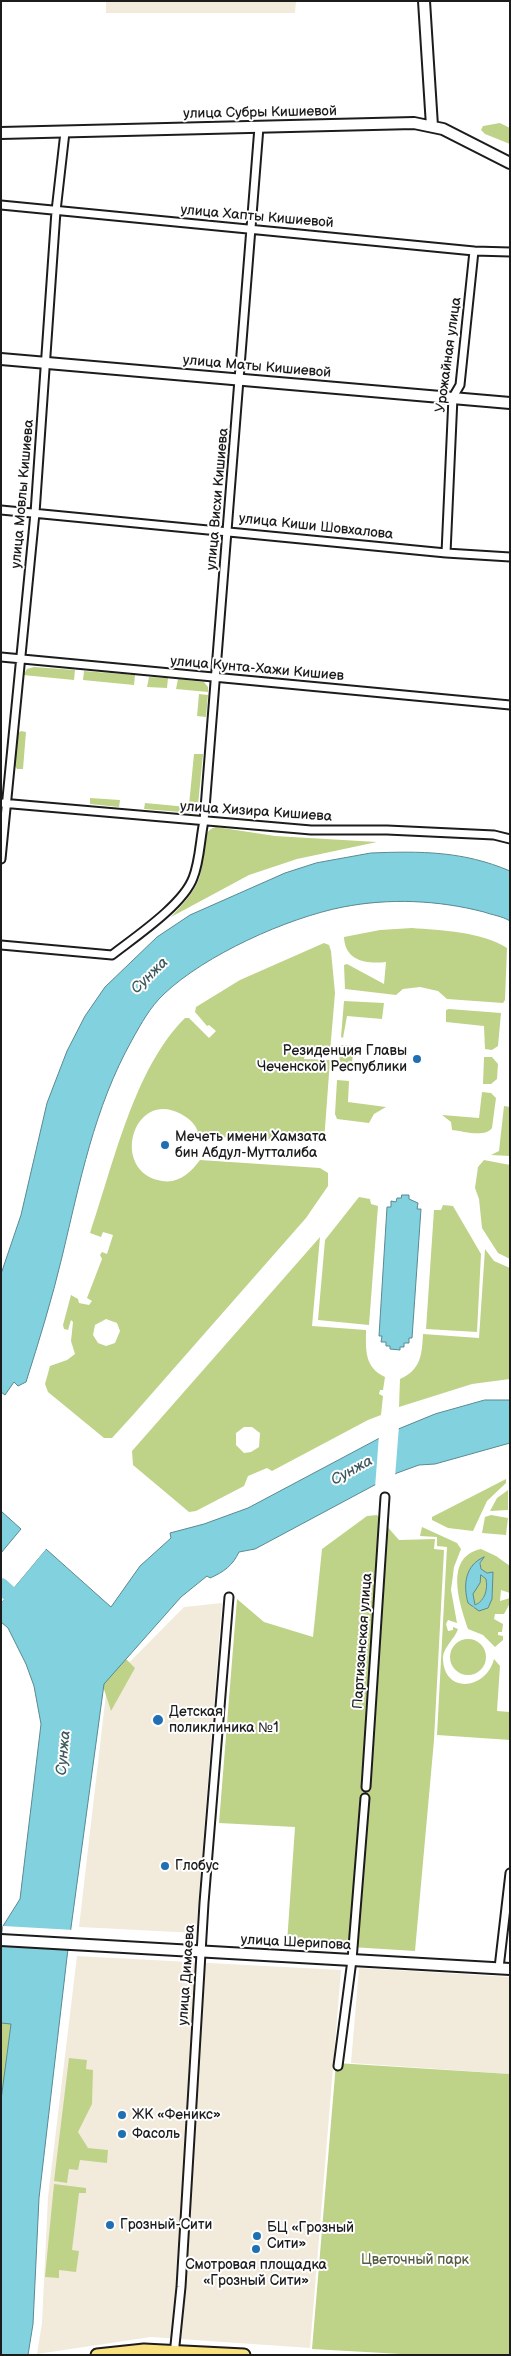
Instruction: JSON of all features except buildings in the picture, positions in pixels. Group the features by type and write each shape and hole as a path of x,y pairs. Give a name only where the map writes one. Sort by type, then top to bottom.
{"main road":[{"path":"424,1 432,126"},
{"name":"улица Субры Кишиевой","path":"1,133 414,123 432,126 453,134 510,163"},
{"name":"улица Маты Кишиевой","path":"1,359 510,403"},
{"name":"улица Шерипова","path":"1,1940 510,1969"},
{"path":"96,2355 144,2350 244,2355"}],"street":[{"name":"улица Висхи Кишиева","path":"1,945 112,955 142,932 182,896 195,872 204,821 259,127"},
{"name":"улица Мовлы Кишиева","path":"1,859 4,803 35,513 56,211 65,132"},
{"name":"улица Хапты Кишиевой","path":"1,205 474,251 510,252"},
{"name":"Урожайная улица","path":"446,553 453,397 460,386 474,251"},
{"name":"улица Киши Шовхалова","path":"1,510 446,553 510,557"},
{"name":"улица Кунта-Хажи Кишиев","path":"1,657 510,706"},
{"name":"улица Хизира Кишиева","path":"4,803 312,830 387,830 494,835 510,840"},
{"name":"Партизанская улица","path":"366,1787 385,1497"},
{"name":"улица Димаева","path":"174,2352 181,2287 201,1951 229,1597"},
{"path":"338,2066 352,1960 365,1798"},
{"path":"498,1968 510,1873"}],"shaded area":[{"path":"106,1 296,1 295,13 106,13"},
{"path":"222,1603 196,1933 79,1927 107,1685 184,1607"},
{"name":"Грозный-Сити","path":"77,1956 341,1970 310,2348 151,2337 37,2354 42,2323 48,2197"},
{"path":"359,1968 510,1977 510,2074 351,2063"}],"green space":[{"path":"500,123 510,128 510,144 485,134 481,130 483,126"},
{"path":"34,667 75,670 74,680 23,675 27,669"},
{"path":"84,671 135,675 134,685 83,680"},
{"path":"149,677 168,678 167,688 147,687"},
{"path":"178,679 204,682 208,687 208,692 176,689"},
{"path":"199,694 208,695 206,717 197,716"},
{"path":"21,731 26,732 23,769 17,769 15,766 18,733"},
{"path":"194,754 203,754 198,805 189,805"},
{"path":"90,798 120,800 119,807 90,804"},
{"path":"145,803 198,808 197,812 193,813 144,809"},
{"path":"216,827 275,836 377,842 297,859 249,875 171,917 188,898 198,882 204,840 210,829"},
{"path":"412,928 474,935 486,938 507,948 505,1000 503,1003 447,999 438,991 420,987 403,989 396,995 345,989 344,965 347,964 384,984 386,962 365,962 359,960 348,952 344,937 380,930"},
{"path":"324,943 329,945 335,993 330,1052 306,1051 304,1059 330,1060 324,1142 199,1136 193,1123 187,1118 181,1114 164,1109 150,1112 140,1121 134,1134 132,1149 136,1163 146,1174 162,1181 179,1179 193,1169 200,1160 320,1168 328,1173 328,1186 306,1218 133,1415 112,1438 104,1438 48,1392 45,1384 50,1366 67,1360 75,1354 71,1341 73,1322 71,1320 68,1330 64,1329 63,1325 71,1295 78,1299 79,1303 89,1305 92,1301 87,1298 102,1259 100,1255 102,1252 107,1254 113,1235 103,1232 101,1237 90,1233 127,1119 152,1063 167,1039 185,1018 189,1018 209,1038 216,1031 209,1025 207,1026 195,1012 196,1007 240,980","holes":["106,1319 117,1323 120,1331 115,1343 106,1346 98,1343 93,1335 95,1325"]},
{"path":"344,1001 384,1003 382,1019 347,1016 343,1038 341,1037"},
{"path":"446,1010 501,1013 498,1046 492,1050 485,1049 484,1026 446,1022"},
{"path":"342,1045 354,1046 351,1071 339,1071 340,1047"},
{"path":"484,1057 492,1057 498,1064 497,1079 491,1084 483,1084"},
{"path":"337,1080 349,1081 348,1102 386,1107 374,1114 369,1123 337,1119 335,1114"},
{"path":"482,1092 491,1093 496,1098 492,1128 484,1133 452,1130 451,1122 442,1115 479,1118"},
{"path":"504,1106 510,1107 510,1156 491,1155 499,1151"},
{"path":"484,1160 510,1165 510,1259 498,1253 482,1228 479,1199 475,1188 478,1167"},
{"path":"359,1197 370,1199 371,1204 378,1206 369,1325 318,1320 325,1240"},
{"path":"443,1205 453,1206 481,1254 477,1332 426,1329 434,1210 441,1210"},
{"path":"320,1237 312,1326 366,1330 366,1351 370,1363 378,1373 385,1377 383,1390 380,1390 379,1394 383,1396 381,1415 272,1471 267,1468 248,1476 244,1486 196,1511 189,1512 133,1465 132,1451","holes":["244,1427 252,1427 260,1433 259,1447 251,1452 244,1453 236,1445 236,1433"]},
{"path":"485,1249 494,1261 510,1268 510,1379 472,1384 399,1407 400,1379 412,1371 419,1361 423,1334 479,1338"},
{"path":"506,1479 506,1483 487,1501 473,1531 448,1528 432,1520 432,1517"},
{"path":"508,1490 508,1510 490,1511 497,1498"},
{"path":"377,1515 399,1540 435,1539 434,1549 444,1550 434,1740 415,1951 287,1943 295,1827 219,1823 237,1599 264,1622 313,1637 322,1549 367,1516"},
{"path":"491,1515 508,1518 506,1535 482,1533 485,1517"},
{"path":"422,1527 457,1543 461,1549 454,1567 451,1590 457,1623 448,1620 446,1624 448,1631 453,1630 453,1627 458,1629 444,1652 445,1671 451,1679 458,1683 475,1682 490,1669 494,1659 500,1666 497,1711 510,1712 510,1740 437,1735 447,1547 437,1546 437,1537 420,1536"},
{"path":"481,1549 496,1556 510,1566 510,1593 501,1590 500,1601 510,1598 510,1603 504,1614 495,1614 494,1619 503,1624 502,1632 498,1632 498,1635 503,1636 503,1640 495,1647 483,1635 468,1629 461,1607 457,1583 458,1572 462,1561 469,1554","holes":["482,1559 480,1566 485,1572 493,1572 492,1599 473,1608 467,1575"]},
{"path":"480,1574 486,1579 487,1587 481,1601 474,1605 472,1596"},
{"path":"98,1631 135,1668 111,1711 101,1680"},
{"path":"468,1639 475,1640 481,1644 485,1650 485,1664 481,1670 475,1674 468,1675 461,1674 455,1670 451,1664 450,1657 451,1650 455,1644 461,1640"},
{"path":"1,2023 11,2024 1,2100"},
{"path":"69,2058 87,2060 86,2069 93,2070 92,2104 78,2132 88,2148 108,2150 107,2163 80,2160 78,2170 69,2169 67,2183 54,2181"},
{"name":"Цветочный парк","path":"336,2063 510,2074 510,2355 419,2355 312,2349"},
{"path":"54,2184 86,2188 86,2193 79,2193 72,2250 79,2251 76,2272 59,2270 59,2278 45,2277"}],"water":[{"name":"Сунжа","path":"407,852 459,856 493,864 510,871 510,921 467,908 431,903 396,901 343,907 297,920 248,940 201,966 164,994 150,1010 132,1040 108,1092 82,1173 54,1288 26,1382 18,1386 14,1382 5,1395 1,1392 1,1274 21,1215 47,1103 67,1051 85,1016 105,987 157,937 190,915 285,873 316,863 371,853"},
{"path":"402,1195 409,1195 409,1199 418,1203 417,1209 421,1209 412,1338 409,1338 409,1343 404,1343 404,1347 400,1347 400,1350 390,1349 390,1346 386,1346 386,1342 381,1342 382,1336 379,1336 387,1207 391,1207 391,1201 396,1202 397,1198 401,1198"},
{"name":"Сунжа","path":"485,1400 510,1400 510,1443 435,1464 419,1465 397,1473 255,1549 239,1552 234,1561 224,1571 210,1578 207,1576 181,1597 104,1684 67,1957 39,2198 33,2324 28,2355 1,2355 1,2100 11,2024 1,2023 1,1941 3,1926 20,1899 41,1724 34,1686 26,1664 8,1628 1,1622 1,1603 46,1549 111,1607 140,1566 171,1538 170,1533 204,1524 248,1508 391,1432 435,1414"},
{"path":"1,1511 21,1529 1,1553"},
{"path":"484,1557 480,1563 481,1569 487,1573 493,1572 492,1599 488,1608 479,1611 468,1603 466,1596 469,1570","holes":["481,1575 486,1579 487,1587 485,1594 481,1601 475,1605 473,1594 480,1583"]}],"pier":[{"path":"399,1426 395,1477 375,1488 379,1435"},
{"path":"44,1547 46,1549 1,1603 1,1599"},
{"path":"3,1926 74,1930 71,1950 1,1946"}],"waterway":[{"path":"1,1586 25,1608"}],"place":[{"name":"Резиденция Главы Чеченской Республики","path":"417,1059"},
{"name":"Мечеть имени Хамзата бин Абдул-Мутталиба","path":"165,1145"},
{"name":"Детская поликлиника №1","path":"158,1720"},
{"name":"Глобус","path":"165,1866"},
{"name":"ЖК «Феникс»","path":"122,2115"},
{"name":"Фасоль","path":"122,2134"},
{"name":"Грозный-Сити","path":"110,2225"},
{"name":"БЦ «Грозный Сити»","path":"257,2236"},
{"name":"Смотровая площадка «Грозный Сити»","path":"256,2249"}]}
